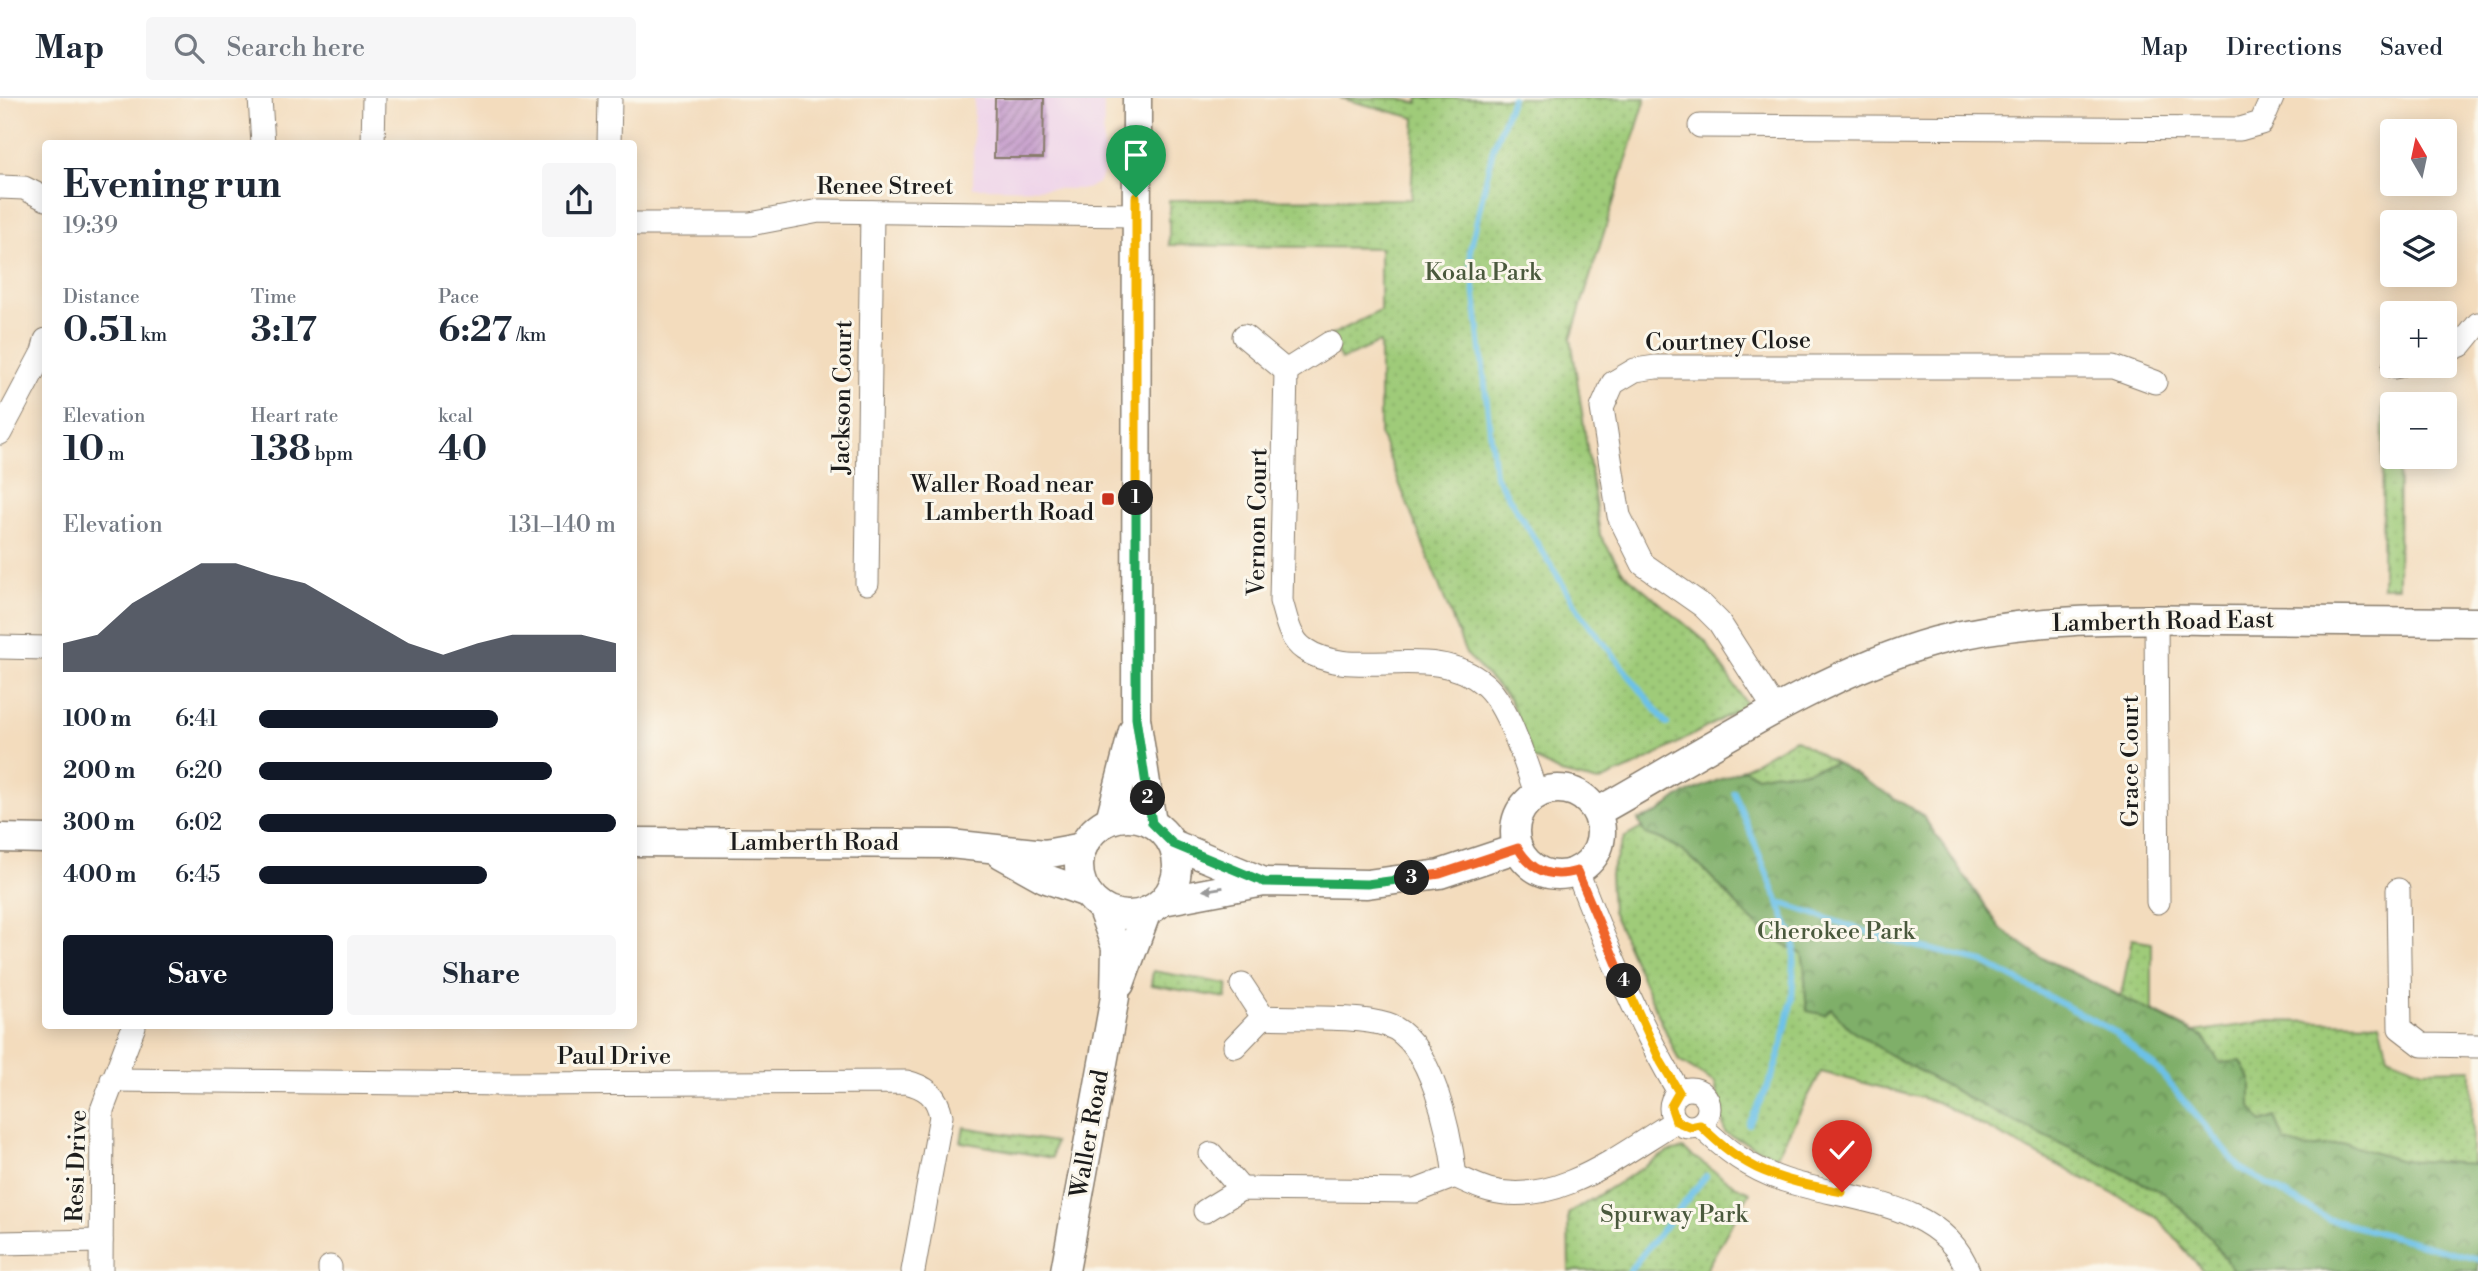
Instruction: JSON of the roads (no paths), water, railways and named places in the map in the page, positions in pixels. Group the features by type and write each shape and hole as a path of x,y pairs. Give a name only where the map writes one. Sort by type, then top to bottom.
{"street":[{"path":"260,98 263,140"},
{"path":"373,140 374,98"},
{"path":"610,98 610,140"},
{"path":"1137,98 1136,718 1152,823"},
{"path":"1700,126 2240,129 2261,123 2272,98"},
{"path":"0,187 24,188 42,197"},
{"name":"Renee Street","path":"637,224 750,224 819,211 1137,215"},
{"name":"Jackson Court","path":"867,583 872,212"},
{"path":"2457,346 2478,324"},
{"path":"1244,336 1286,371 1330,343"},
{"path":"0,433 42,354"},
{"name":"Courtney Close","path":"1776,711 1719,622 1703,606 1643,564 1633,550 1619,516 1602,408 1613,383 1635,370 1656,367 1896,365 2114,367 2155,382"},
{"name":"Vernon Court","path":"1286,371 1282,601 1289,630 1302,648 1330,661 1448,664 1472,675 1486,685 1502,709 1537,795"},
{"name":"Lamberth Road East","path":"1597,812 1776,711 1862,668 1935,642 2002,628 2081,619 2478,622"},
{"name":"Grace Court","path":"2156,619 2158,902"},
{"path":"0,647 42,648"},
{"path":"1110,820 1136,718"},
{"path":"1564,789 1577,793 1597,812 1601,826 1597,852 1577,871 1563,875 1536,869 1518,848 1515,832 1518,817 1525,804 1537,795 1564,789"},
{"path":"1264,882 1173,844 1152,823 1131,817 1110,820 1089,836 1079,863 1080,879 1094,900 1131,915 1155,906 1264,882 1313,885 1379,882 1440,874 1518,848"},
{"path":"0,838 42,838"},
{"name":"Lamberth Road","path":"637,842 950,844 994,851 1045,854 1083,847"},
{"path":"1155,906 1177,874 1173,844"},
{"name":"Lamberth Road","path":"994,851 1044,878 1094,900"},
{"path":"1577,871 1596,920 1656,1051 1679,1092"},
{"path":"2398,890 2400,1028 2422,1045 2478,1046"},
{"name":"Waller Road","path":"1065,1271 1115,997 1116,947 1094,900"},
{"name":"Waller Road","path":"1115,997 1155,906"},
{"path":"1242,985 1263,1017"},
{"path":"1235,1045 1263,1017 1376,1022 1398,1030 1415,1046 1436,1092 1450,1141 1455,1176"},
{"name":"Resi Drive","path":"101,1271 102,1110 133,1029"},
{"name":"Paul Drive","path":"112,1080 496,1084 906,1082 921,1086 931,1093 939,1104 941,1116 913,1271"},
{"path":"1694,1088 1707,1097 1709,1112 1700,1125 1690,1127 1676,1121 1671,1106 1679,1092 1694,1088"},
{"path":"1205,1210 1241,1189 1416,1191 1455,1176 1490,1191 1545,1190 1581,1178 1676,1121"},
{"path":"1700,1125 1726,1152 1755,1168 1785,1181 1876,1202 1934,1227 1952,1242 1968,1271"},
{"path":"1211,1154 1241,1189"},
{"path":"0,1243 101,1241"}],"waterway":[{"path":"1512,98 1493,149 1470,250 1495,475 1581,614 1667,724"},
{"path":"1734,792 1795,943 1792,999 1782,1045 1772,1077 1749,1124"},
{"path":"1778,902 1891,940 1983,962 2115,1032 2159,1071 2240,1168 2328,1219 2478,1259"},
{"path":"1629,1271 1706,1176"}],"place":[{"name":"Waller Road near Lamberth Road","path":"1108,499"}],"park label":[{"name":"Koala Park","path":"1483,273"},
{"name":"Cherokee Park","path":"1836,932"},
{"name":"Spurway Park","path":"1674,1215"}]}
